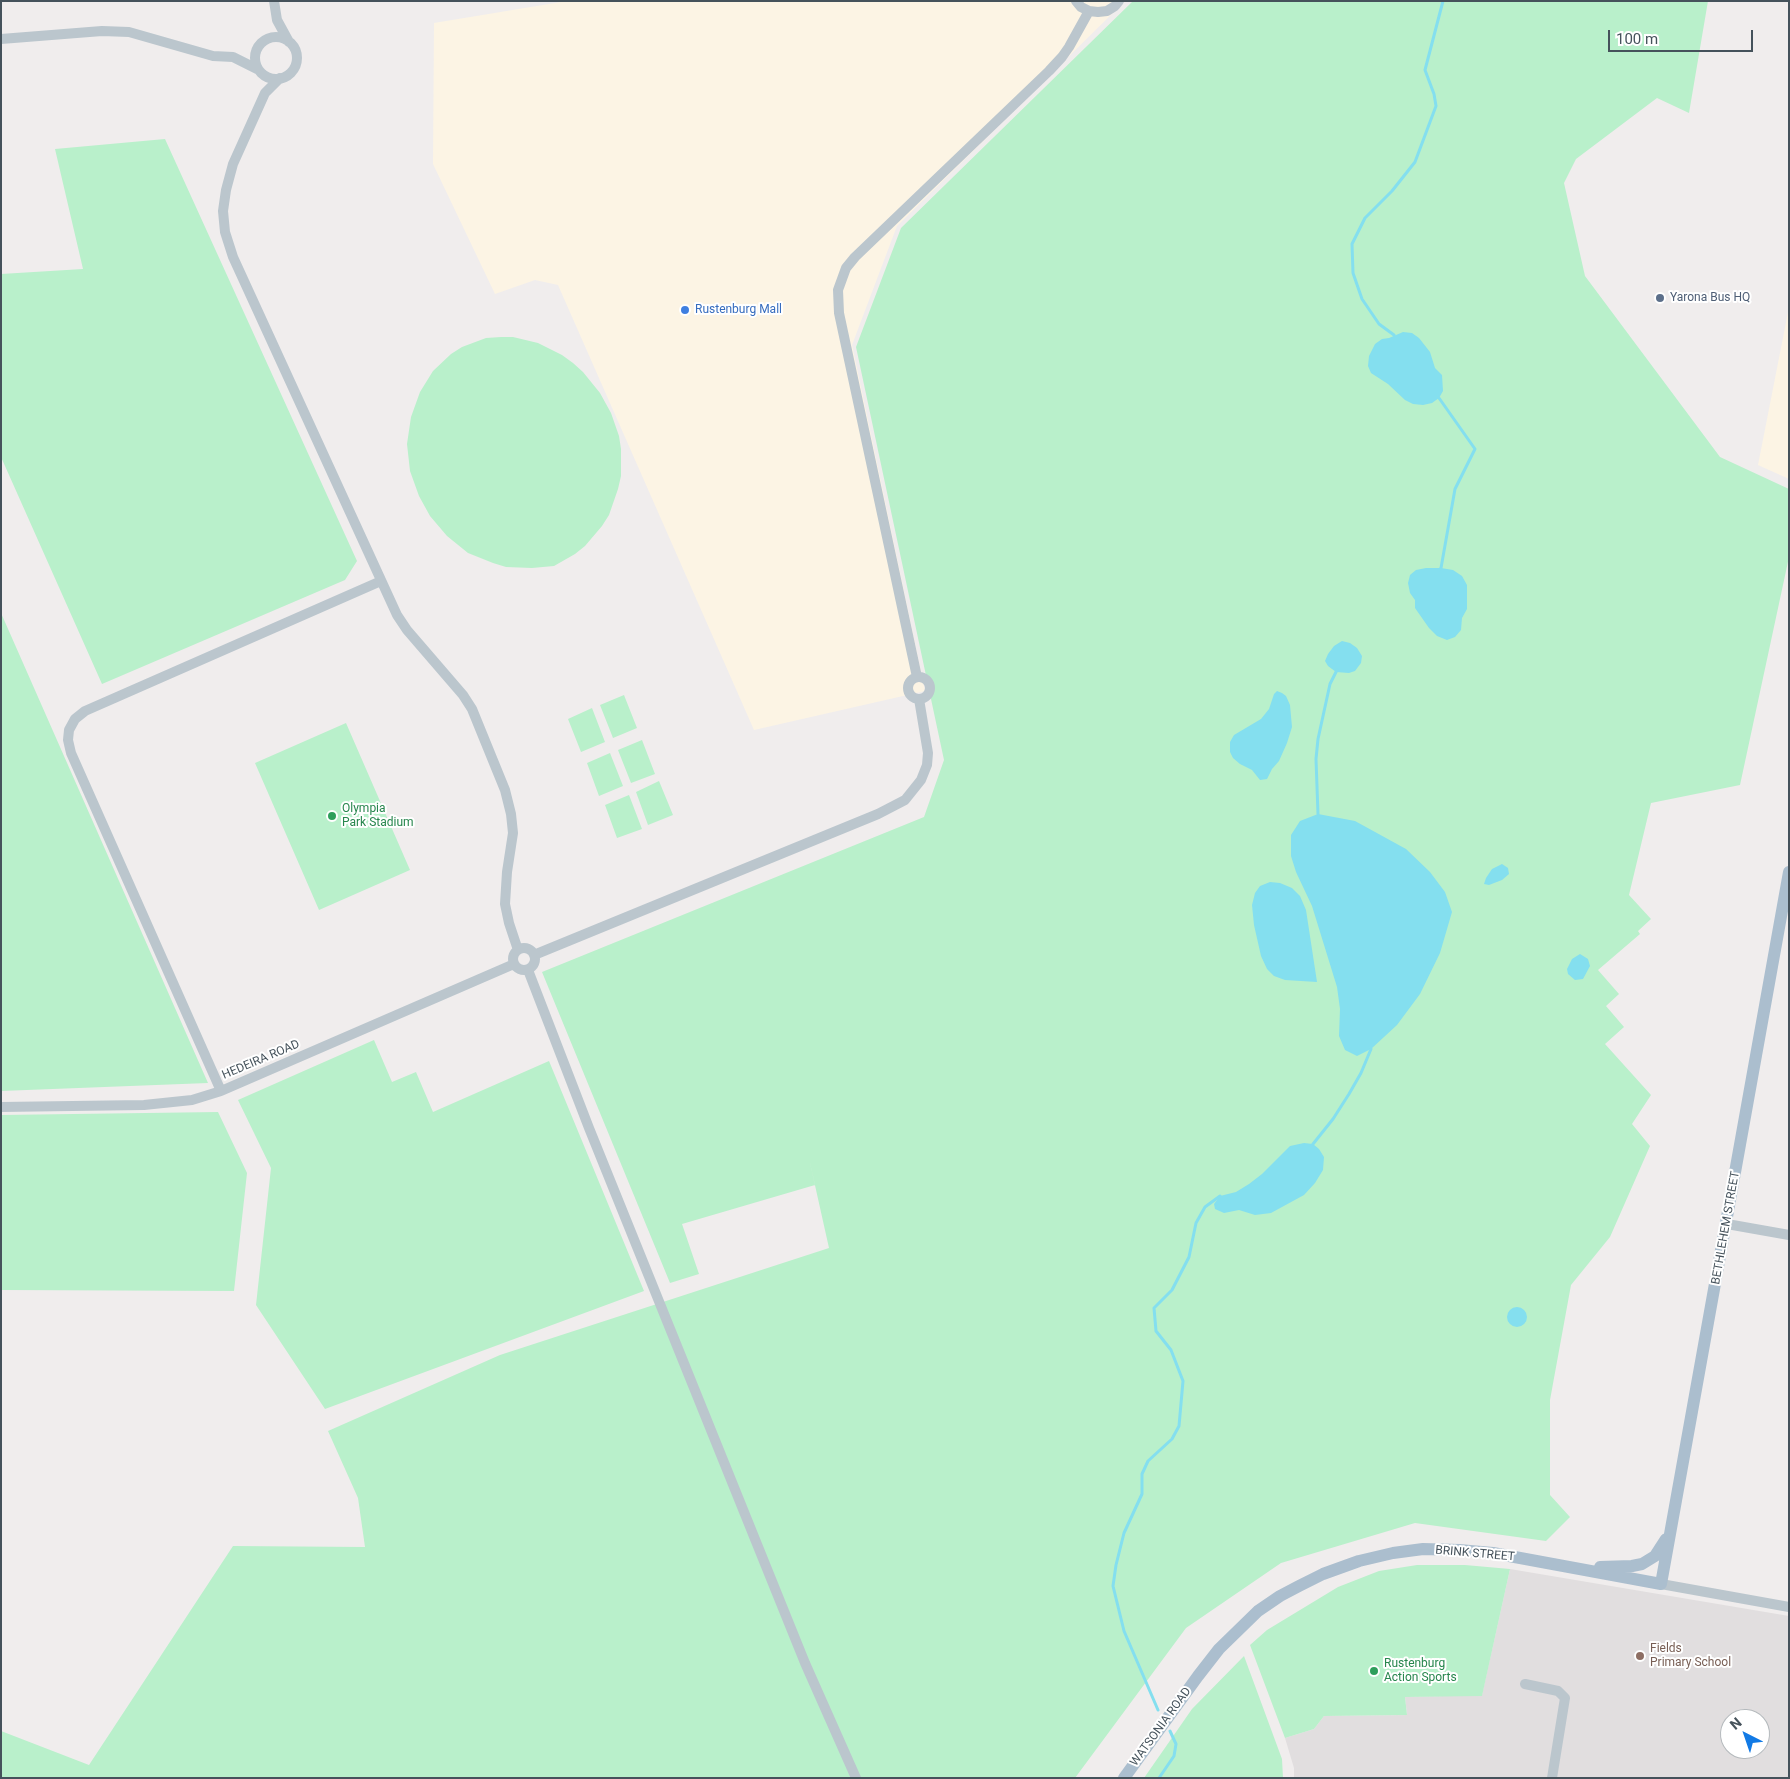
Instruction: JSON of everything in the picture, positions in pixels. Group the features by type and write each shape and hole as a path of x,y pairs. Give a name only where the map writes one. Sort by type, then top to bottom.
{"main road":[{"name":"BETHLEHEM STREET","path":"1661,1584 1789,872"},
{"path":"1580,1568 1642,1564 1655,1556 1670,1532"},
{"name":"BRINK STREET","path":"1198,1676 1219,1649 1258,1612 1280,1596 1323,1574 1359,1561 1393,1553 1423,1549 1493,1553 1661,1584"},
{"name":"WATSONIA ROAD","path":"1124,1778 1198,1676"}],"street":[{"path":"274,1 277,20 296,53 296,60 291,72 271,86 259,102 233,164 223,211 225,232 233,257 397,615 407,630 453,682 472,709 505,790 511,814 513,833 507,872 505,904 518,950"},
{"path":"1076,1 1081,7 1089,11 1098,12 1107,11 1119,1"},
{"path":"917,677 841,322 838,290 846,268 855,257 1062,57 1089,11"},
{"path":"233,57 259,46 269,38 277,20"},
{"path":"1,39 102,31 129,32 213,56 233,57 259,70 269,78 280,78"},
{"path":"269,38 276,37 289,42"},
{"path":"259,46 255,59 259,70 261,88 259,102"},
{"path":"221,1091 71,753 68,740 69,730 75,719 85,711 381,581"},
{"path":"917,677 927,680 930,687 926,697 919,699 912,697 908,691 911,681 917,677"},
{"path":"534,955 900,803 914,790 927,765 928,742 919,699"},
{"path":"525,948 534,955 533,965 528,970 520,970 514,964 513,955 518,950 525,948"},
{"name":"HEDEIRA ROAD","path":"1,1107 172,1103 192,1100 221,1091 514,964"},
{"path":"528,970 589,1128 805,1662 856,1778"},
{"path":"1727,1224 1789,1235"},
{"name":"BRINK STREET","path":"1661,1584 1789,1607"},
{"path":"1525,1684 1558,1691 1565,1698 1552,1778"}],"shaded area":[{"path":"567,1 1125,1 897,226 852,345 925,691 754,730 558,285 535,280 495,294 433,164 434,23"},
{"path":"1789,307 1789,479 1758,465"},
{"name":"Fields Primary School","path":"1510,1569 1789,1616 1789,1778 1294,1778 1294,1768 1285,1738 1314,1729 1324,1716 1407,1715 1405,1697 1482,1695"}],"green space":[{"path":"1133,1 1708,1 1689,113 1657,98 1576,159 1564,183 1585,276 1720,457 1789,489 1789,557 1740,785 1651,803 1629,895 1651,919 1638,931 1640,934 1598,970 1619,994 1606,1006 1624,1027 1605,1044 1651,1095 1632,1124 1650,1146 1610,1237 1571,1285 1550,1400 1550,1495 1570,1517 1546,1541 1415,1523 1281,1563 1186,1628 1075,1778 1,1778 1,1731 89,1765 233,1546 365,1547 358,1498 328,1431 500,1355 829,1248 815,1185 682,1224 699,1274 670,1283 542,972 924,817 944,760 856,347 901,228"},
{"path":"165,139 357,561 345,580 102,684 1,457 1,274 83,269 55,149"},
{"path":"513,337 538,343 573,363 600,393 611,413 619,436 621,476 609,515 585,546 554,566 532,568 506,567 468,553 447,536 430,516 419,496 410,471 407,444 411,417 420,392 433,371 451,354 462,347 486,338"},
{"path":"1,613 208,1083 1,1091"},
{"path":"624,695 637,728 613,738 600,705"},
{"path":"592,708 605,742 581,752 568,719"},
{"name":"Olympia Park Stadium","path":"346,723 410,870 319,910 255,763"},
{"path":"642,740 655,774 631,783 618,750"},
{"path":"610,753 623,786 599,796 587,763"},
{"path":"659,781 673,815 648,825 636,792"},
{"path":"629,795 642,829 617,838 605,805"},
{"path":"374,1040 392,1082 416,1072 433,1112 549,1061 644,1291 325,1409 256,1305 271,1168 238,1100"},
{"path":"218,1112 247,1173 234,1291 1,1290 1,1115"},
{"name":"Rustenburg Action Sports","path":"1417,1565 1465,1565 1510,1569 1482,1696 1405,1697 1407,1715 1324,1716 1314,1729 1285,1738 1250,1645 1267,1630 1338,1587 1379,1571"},
{"path":"1244,1656 1282,1759 1283,1778 1144,1778 1192,1709"}],"water":[{"path":"1403,332 1412,333 1419,338 1430,352 1435,368 1442,375 1443,391 1439,398 1432,403 1423,405 1413,404 1405,400 1388,384 1371,373 1368,366 1369,356 1375,344 1382,339"},
{"path":"1426,568 1453,570 1462,576 1467,585 1467,609 1462,618 1461,630 1455,637 1447,640 1437,636 1429,628 1415,608 1415,600 1410,593 1408,583 1410,575 1416,570"},
{"path":"1342,641 1350,643 1357,648 1362,656 1361,663 1355,671 1349,673 1336,672 1325,661 1334,646"},
{"path":"1277,691 1286,696 1290,705 1292,727 1279,761 1267,779 1260,780 1252,770 1233,758 1230,752 1230,742 1234,735 1261,719 1269,709 1274,694"},
{"path":"1318,814 1355,821 1406,849 1430,872 1445,892 1452,912 1440,953 1420,994 1397,1025 1371,1049 1357,1056 1345,1050 1339,1036 1340,1009 1337,987 1312,906 1296,872 1291,856 1291,835 1300,821"},
{"path":"1502,864 1508,868 1509,874 1502,880 1489,885 1484,884 1492,869"},
{"path":"1270,882 1280,883 1292,888 1300,896 1306,910 1317,982 1285,980 1274,976 1267,969 1261,956 1254,925 1252,905 1255,893 1260,886"},
{"path":"1580,954 1588,959 1590,966 1583,979 1575,980 1568,974 1567,969 1572,959"},
{"path":"1304,1143 1313,1144 1324,1157 1323,1170 1304,1195 1271,1213 1255,1215 1239,1210 1224,1213 1215,1209 1214,1204 1220,1196 1236,1192 1249,1184 1262,1174 1290,1146"},
{"path":"1517,1307 1524,1310 1527,1317 1524,1324 1517,1327 1510,1324 1507,1317 1510,1310"}],"waterway":[{"path":"1394,335 1379,324 1362,299 1353,273 1352,244 1365,218 1392,191 1415,162 1436,106 1434,94 1425,70 1443,1"},
{"path":"1438,571 1441,568 1455,489 1475,449 1439,398"},
{"path":"1318,814 1316,759 1318,739 1330,684 1337,670"},
{"path":"1313,1144 1333,1119 1349,1094 1361,1073 1371,1049"},
{"path":"1158,1710 1124,1631 1113,1586 1124,1533 1142,1494 1142,1474 1148,1461 1172,1439 1179,1426 1183,1381 1171,1350 1156,1331 1154,1308 1172,1290 1189,1257 1196,1223 1205,1207 1220,1196"},
{"path":"1159,1778 1174,1756 1176,1744 1170,1731"}],"place":[{"name":"Yarona Bus HQ","path":"1660,298"},
{"name":"Rustenburg Mall","path":"685,310"},
{"name":"Olympia Park Stadium","path":"332,816"},
{"name":"Fields Primary School","path":"1640,1656"},
{"name":"Rustenburg Action Sports","path":"1374,1671"}]}
